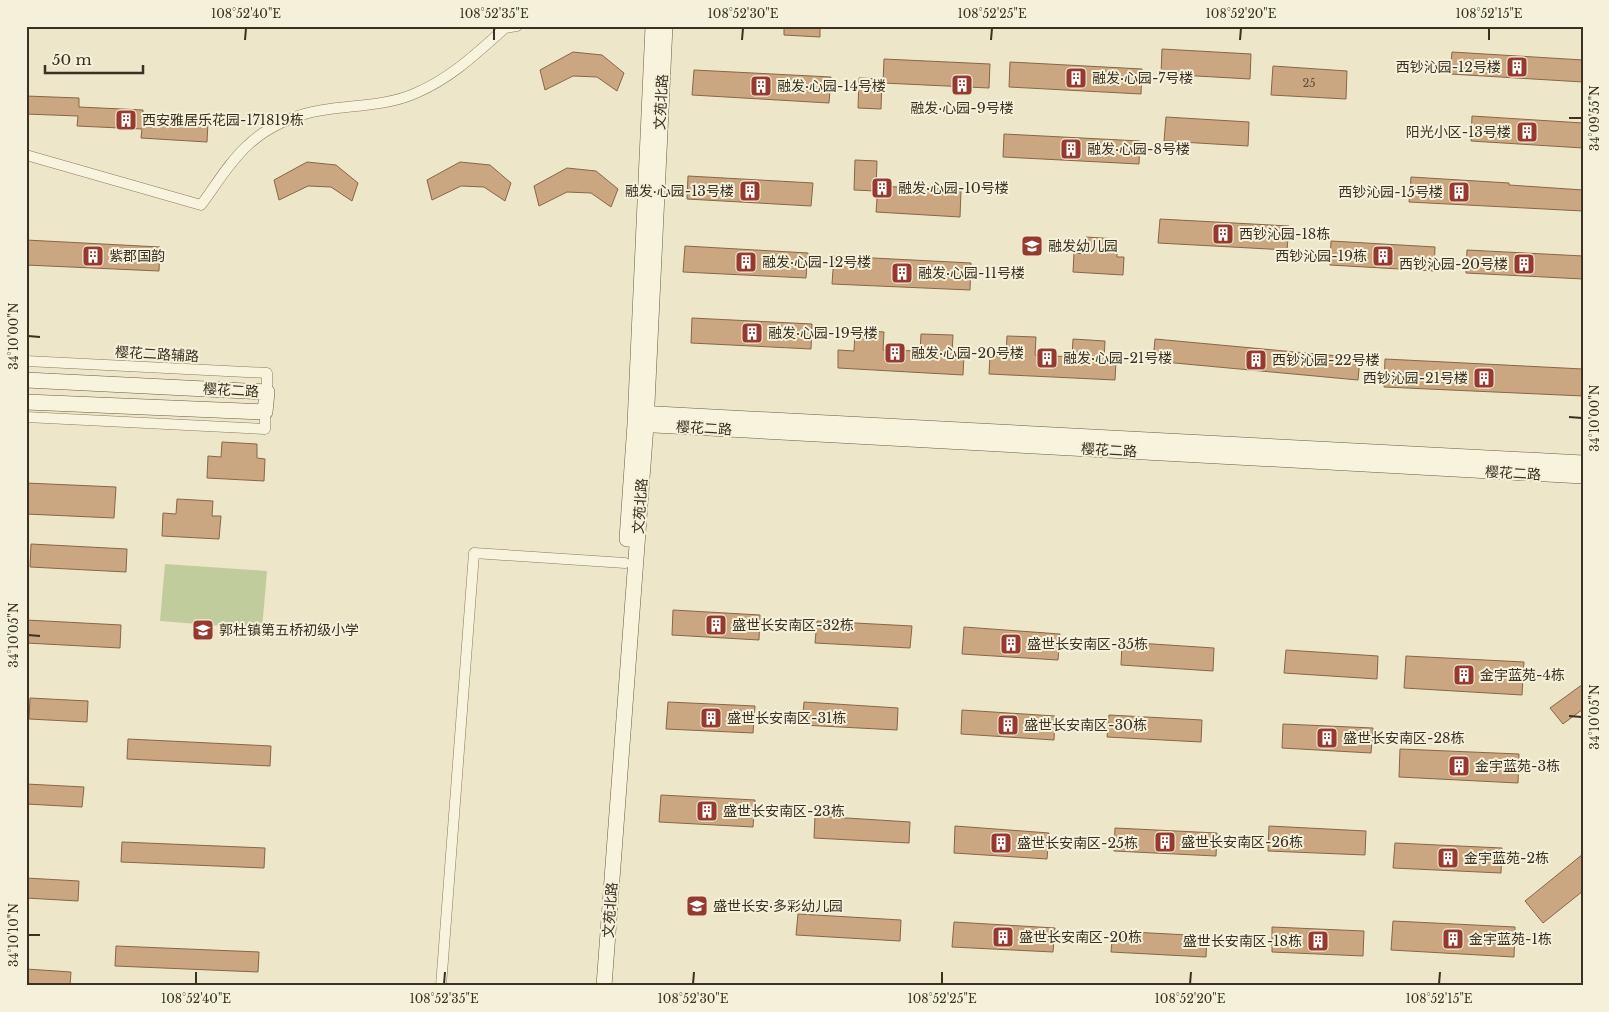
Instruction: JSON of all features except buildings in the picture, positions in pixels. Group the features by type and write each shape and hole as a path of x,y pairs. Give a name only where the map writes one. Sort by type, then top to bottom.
{"street":[{"path":"26,155 201,205 248,144 276,125 300,115 322,110 382,103 415,94 445,79 505,27 518,26"},
{"name":"文苑北路","path":"594,986 625,563 640,419 652,26"},
{"name":"文苑北路","path":"604,986 664,26"},
{"name":"樱花二路辅路","path":"26,361 267,374 267,392"},
{"name":"樱花二路","path":"26,380 267,392 265,412 26,402"},
{"path":"26,417 264,429 265,412"},
{"name":"樱花二路","path":"640,419 1583,463"},
{"name":"樱花二路","path":"640,419 1583,476"},
{"path":"441,986 474,553 625,563"}],"green space":[{"path":"165,564 267,571 262,629 160,621"}],"place":[{"name":"西钞沁园-12号楼","path":"1517,67"},
{"name":"融发·心园-7号楼","path":"1076,78"},
{"name":"融发·心园-9号楼","path":"962,85"},
{"name":"融发·心园-14号楼","path":"761,86"},
{"name":"西安雅居乐花园-171819栋","path":"126,120"},
{"name":"阳光小区-13号楼","path":"1527,132"},
{"name":"融发·心园-8号楼","path":"1071,149"},
{"name":"融发·心园-10号楼","path":"882,188"},
{"name":"融发·心园-13号楼","path":"750,191"},
{"name":"西钞沁园-15号楼","path":"1459,192"},
{"name":"西钞沁园-18栋","path":"1223,234"},
{"name":"融发幼儿园","path":"1032,246"},
{"name":"紫郡国韵","path":"93,256"},
{"name":"西钞沁园-19栋","path":"1383,256"},
{"name":"融发·心园-12号楼","path":"746,262"},
{"name":"西钞沁园-20号楼","path":"1524,264"},
{"name":"融发·心园-11号楼","path":"902,273"},
{"name":"融发·心园-19号楼","path":"752,333"},
{"name":"融发·心园-20号楼","path":"895,353"},
{"name":"融发·心园-21号楼","path":"1047,358"},
{"name":"西钞沁园-22号楼","path":"1256,360"},
{"name":"西钞沁园-21号楼","path":"1484,378"},
{"name":"盛世长安南区-32栋","path":"716,625"},
{"name":"郭杜镇第五桥初级小学","path":"203,630"},
{"name":"盛世长安南区-35栋","path":"1011,644"},
{"name":"金宇蓝苑-4栋","path":"1464,675"},
{"name":"盛世长安南区-31栋","path":"711,718"},
{"name":"盛世长安南区-30栋","path":"1008,725"},
{"name":"盛世长安南区-28栋","path":"1327,738"},
{"name":"金宇蓝苑-3栋","path":"1459,766"},
{"name":"盛世长安南区-23栋","path":"707,811"},
{"name":"盛世长安南区-26栋","path":"1165,842"},
{"name":"盛世长安南区-25栋","path":"1001,843"},
{"name":"金宇蓝苑-2栋","path":"1448,858"},
{"name":"盛世长安·多彩幼儿园","path":"697,906"},
{"name":"盛世长安南区-20栋","path":"1003,937"},
{"name":"金宇蓝苑-1栋","path":"1453,939"},
{"name":"盛世长安南区-18栋","path":"1318,941"}]}
